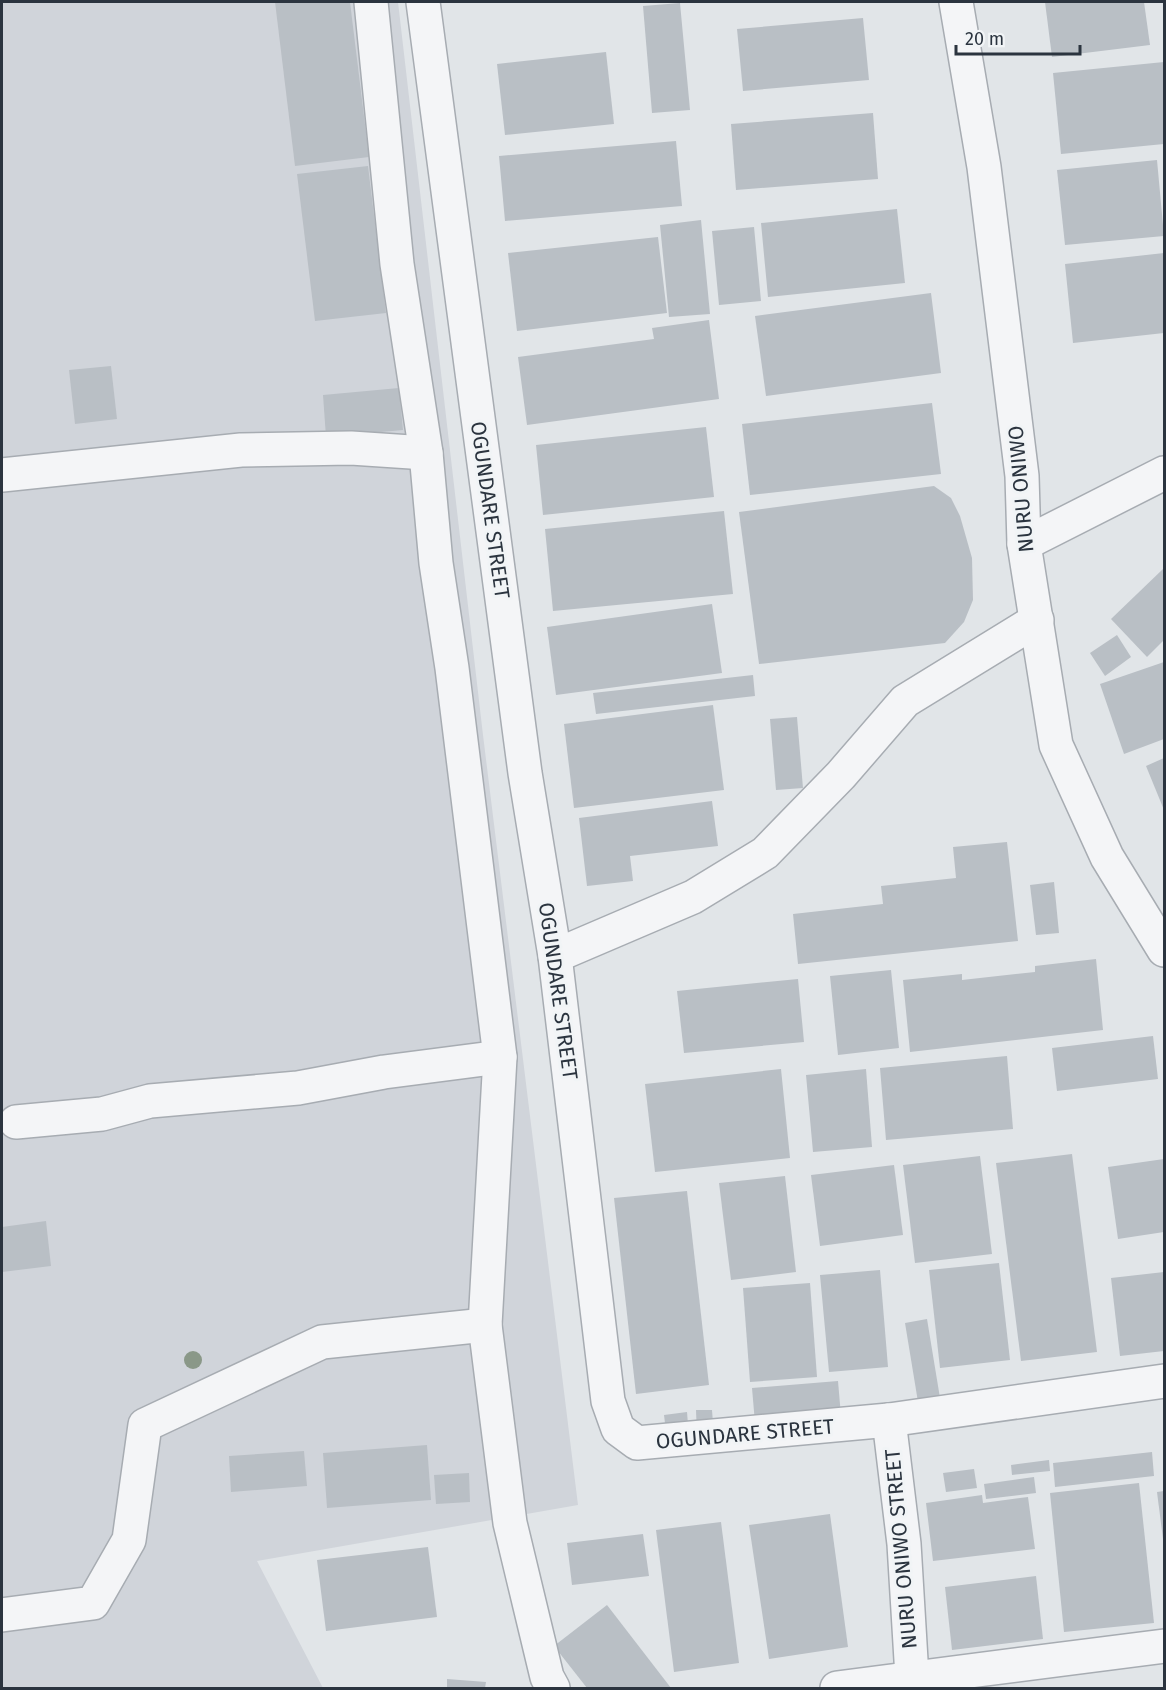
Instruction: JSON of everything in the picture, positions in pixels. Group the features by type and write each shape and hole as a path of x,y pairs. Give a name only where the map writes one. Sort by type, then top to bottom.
{"street":[{"path":"371,2 397,264 426,453 436,563 452,668 500,1058 485,1325 510,1523 547,1677 553,1689"},
{"name":"OGUNDARE STREET","path":"423,2 525,773 555,956 608,1401 618,1429 637,1443 889,1420 1164,1381"},
{"name":"NURU ONIWO","path":"956,2 987,191 1022,476 1024,544 1056,745 1107,857 1164,950"},
{"path":"2,475 241,450 351,448 426,453"},
{"path":"1024,544 1164,473"},
{"path":"555,956 693,897 765,853 841,775 905,701 1036,620"},
{"path":"16,1122 102,1114 150,1101 298,1088 384,1072 500,1058"},
{"path":"2,1615 93,1604 129,1540 145,1425 322,1342 485,1325"},
{"name":"NURU ONIWO STREET","path":"889,1420 904,1544 912,1677"},
{"path":"837,1689 912,1677 1164,1646"}],"shaded area":[{"path":"2,2 398,2 483,735 578,1505 257,1561 323,1688 2,1688"}],"building":[{"path":"275,2 350,2 369,157 295,166"},
{"path":"1045,2 1144,2 1150,45 1052,57"},
{"path":"680,3 690,110 652,113 643,6"},
{"path":"863,18 869,80 743,91 737,29"},
{"path":"606,52 614,124 505,135 497,64"},
{"path":"1164,62 1164,144 1061,154 1053,73"},
{"path":"873,113 878,179 736,190 731,124"},
{"path":"676,141 682,206 505,221 499,156"},
{"path":"1157,160 1164,236 1065,245 1057,170"},
{"path":"368,166 386,313 315,321 297,174"},
{"path":"897,209 905,283 768,297 761,223"},
{"path":"701,220 710,314 669,317 660,225"},
{"path":"754,227 761,301 719,305 712,231"},
{"path":"658,237 667,313 517,331 508,253"},
{"path":"1164,253 1164,333 1073,343 1065,264"},
{"path":"931,293 941,373 766,396 755,316"},
{"path":"709,320 719,399 527,425 518,357 654,339 652,328"},
{"path":"111,366 117,419 75,424 69,370"},
{"path":"399,388 403,430 326,437 323,395"},
{"path":"932,403 941,474 750,495 742,424"},
{"path":"706,427 714,497 543,515 536,445"},
{"path":"934,486 951,498 960,516 972,558 973,600 964,622 945,643 759,664 739,512"},
{"path":"724,511 733,594 553,611 545,529"},
{"path":"1163,569 1164,640 1147,657 1111,619"},
{"path":"712,604 722,673 556,695 547,627"},
{"path":"1117,635 1131,657 1105,676 1090,653"},
{"path":"1164,662 1164,739 1124,754 1100,684"},
{"path":"753,675 755,696 596,714 593,693"},
{"path":"713,705 724,790 574,808 564,724"},
{"path":"797,717 803,788 776,790 770,719"},
{"path":"1164,758 1164,810 1146,766"},
{"path":"712,801 718,846 630,856 633,881 587,886 579,818"},
{"path":"1007,842 1018,941 798,964 793,914 883,904 881,886 956,878 953,847"},
{"path":"1054,882 1059,933 1036,935 1030,885"},
{"path":"1096,959 1103,1030 910,1052 903,980 962,974 962,980 1035,972 1035,966"},
{"path":"891,970 899,1048 838,1055 830,976"},
{"path":"798,979 804,1042 684,1053 677,991"},
{"path":"1153,1036 1158,1079 1057,1091 1052,1048"},
{"path":"1007,1056 1013,1129 886,1140 880,1068"},
{"path":"781,1069 790,1158 655,1172 645,1084"},
{"path":"866,1069 872,1147 813,1152 806,1075"},
{"path":"1072,1154 1097,1352 1021,1361 996,1163"},
{"path":"980,1156 992,1254 915,1263 903,1165"},
{"path":"1164,1159 1164,1232 1118,1239 1108,1167"},
{"path":"894,1165 903,1235 820,1246 811,1175"},
{"path":"785,1176 796,1272 731,1280 719,1183"},
{"path":"687,1191 709,1385 636,1394 614,1198"},
{"path":"46,1221 51,1266 2,1272 2,1227"},
{"path":"999,1263 1010,1360 940,1368 929,1270"},
{"path":"880,1270 888,1367 829,1372 820,1275"},
{"path":"1164,1272 1164,1351 1120,1356 1111,1278"},
{"path":"810,1283 817,1377 750,1382 743,1288"},
{"path":"927,1319 940,1398 918,1402 905,1323"},
{"path":"838,1381 841,1416 755,1423 752,1388"},
{"path":"696,1410 712,1410 714,1436 697,1436"},
{"path":"687,1412 689,1437 667,1440 664,1415"},
{"path":"427,1445 431,1500 327,1508 323,1453"},
{"path":"304,1451 307,1486 231,1492 229,1456"},
{"path":"1152,1452 1154,1476 1055,1487 1053,1463"},
{"path":"1049,1460 1050,1471 1012,1475 1011,1465"},
{"path":"974,1469 977,1488 946,1492 943,1473"},
{"path":"469,1473 470,1502 436,1504 434,1475"},
{"path":"1034,1477 1036,1493 986,1499 984,1484"},
{"path":"1139,1483 1154,1623 1064,1632 1050,1493"},
{"path":"1164,1491 1164,1539 1163,1539 1157,1492"},
{"path":"982,1495 983,1503 1028,1497 1035,1549 933,1561 926,1503"},
{"path":"830,1514 848,1647 769,1659 749,1525"},
{"path":"721,1522 739,1663 674,1672 656,1530"},
{"path":"643,1534 649,1576 572,1585 567,1543"},
{"path":"428,1547 437,1617 326,1631 317,1560"},
{"path":"1036,1576 1043,1639 952,1650 945,1587"},
{"path":"607,1605 671,1688 587,1688 554,1646"},
{"path":"447,1679 486,1682 485,1688 447,1688"}]}
